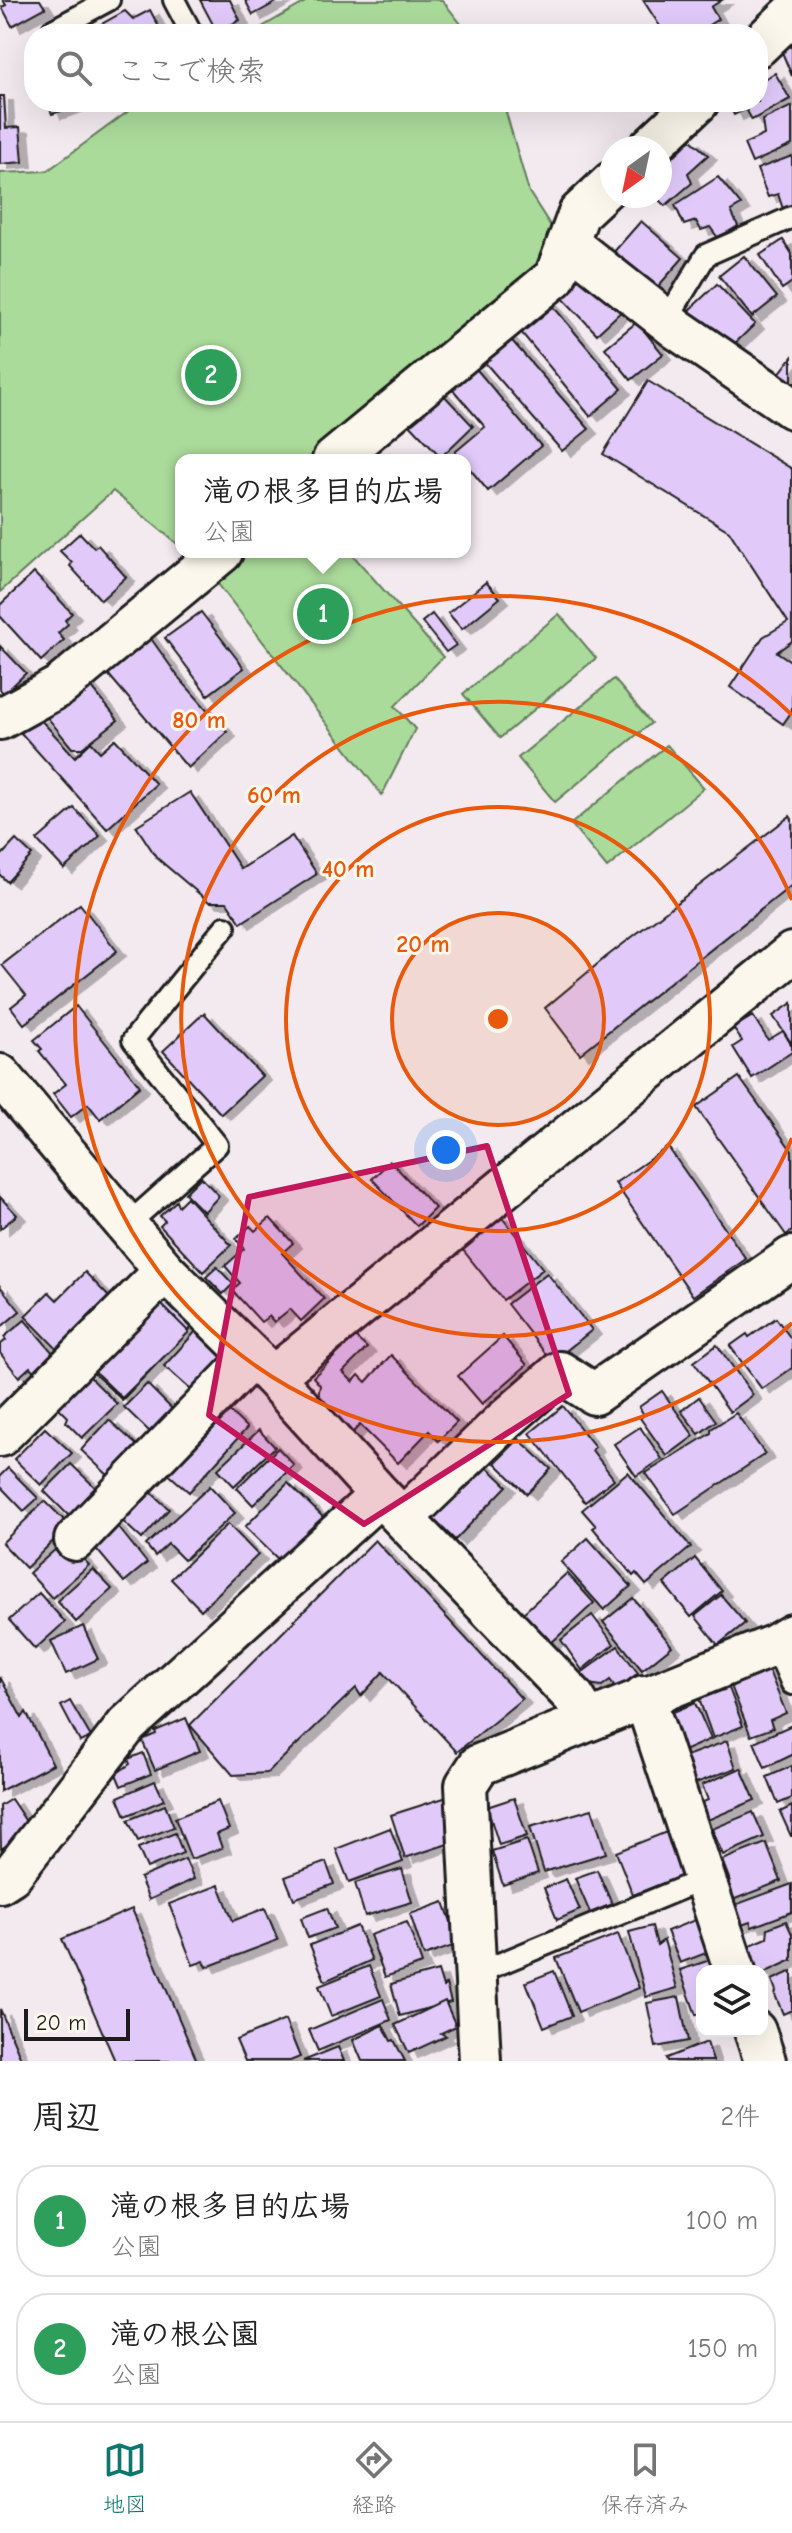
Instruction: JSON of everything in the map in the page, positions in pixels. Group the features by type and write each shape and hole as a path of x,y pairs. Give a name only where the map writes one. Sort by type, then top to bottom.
{"street":[{"path":"768,37 792,14"},
{"path":"662,136 687,112"},
{"path":"340,454 555,277 579,213 600,193"},
{"path":"568,243 666,321 792,408"},
{"path":"0,718 60,686 215,558"},
{"path":"75,1540 262,1367 792,953"},
{"path":"0,1075 165,1271 262,1367 573,1696 588,1720"},
{"path":"0,1882 11,1875 127,1725 391,1506 504,1421 560,1372 594,1394 792,1257"},
{"path":"0,1436 165,1271"},
{"path":"480,2061 466,1785 479,1765 783,1640"},
{"path":"644,1696 733,1965"},
{"path":"757,2037 765,2061"}],"lane":[{"path":"64,24 109,0"},
{"path":"174,0 187,24"},
{"path":"666,321 706,255 792,217"},
{"path":"127,1225 217,1145 133,1040 225,927"},
{"path":"783,1640 792,1684"},
{"path":"475,1974 704,1879"}],"highlighted area":[{"path":"487,1146 569,1394 364,1524 209,1415 249,1197"}],"green space":[{"path":"309,0 442,0 461,24 267,24"},
{"path":"127,112 506,112 529,192 559,239 551,271 322,454 175,454 175,542 113,491 0,592 0,173 47,171"},
{"path":"224,558 355,558 443,657 395,706 415,729 382,795 208,571"},
{"path":"559,614 596,658 500,738 463,694"},
{"path":"614,679 651,723 555,802 518,758"},
{"path":"667,745 704,788 607,868 571,824"}],"building":[{"path":"3,0 40,0 45,8 12,26 2,7 6,5"},
{"path":"200,0 230,0 240,20 232,24 213,24"},
{"path":"245,0 280,0 253,15"},
{"path":"643,0 722,0 711,7 718,19 710,24 659,24"},
{"path":"150,10 157,24 102,24 125,11 133,19"},
{"path":"792,39 792,76 779,45"},
{"path":"775,73 790,99 768,111 768,77"},
{"path":"0,96 4,96 6,128 20,127 23,162 0,164"},
{"path":"792,106 792,145 752,163 744,144 764,135 762,120"},
{"path":"748,112 766,112 752,120"},
{"path":"691,140 708,155 688,173 692,183 672,200 672,158"},
{"path":"792,156 792,205 783,209 778,194 768,197 757,169"},
{"path":"718,177 741,205 731,211 738,226 718,238 710,227 701,230 696,221 684,225 675,205"},
{"path":"641,221 683,258 654,291 612,254"},
{"path":"783,240 792,254 792,282 782,289 760,255"},
{"path":"744,256 777,297 752,317 719,276"},
{"path":"584,265 625,308 597,334 556,291"},
{"path":"717,284 755,324 726,352 687,312"},
{"path":"548,300 622,389 590,416 516,326"},
{"path":"637,322 663,354 631,380 605,348"},
{"path":"507,335 589,429 562,451 481,358"},
{"path":"792,357 792,384 779,374"},
{"path":"473,365 541,446 488,491 471,470 471,454 455,452 485,427 449,385"},
{"path":"648,381 792,469 792,641 777,652 792,662 792,711 783,724 730,687 763,637 788,622 729,531 603,454"},
{"path":"440,391 473,426 444,454 438,454 407,421"},
{"path":"80,533 94,548 98,545 126,577 101,600 60,551"},
{"path":"34,573 72,613 65,620 68,624 58,633 64,640 41,661 0,616 0,605"},
{"path":"486,582 500,598 462,629 448,613"},
{"path":"201,612 244,668 208,695 165,638"},
{"path":"432,614 456,645 446,652 422,622"},
{"path":"147,633 179,678 227,732 188,768 96,660"},
{"path":"0,646 26,673 4,694 0,689"},
{"path":"84,678 118,720 82,748 72,748 42,711"},
{"path":"38,717 75,757 91,742 100,752 115,739 156,784 107,829 21,733"},
{"path":"190,792 241,869 292,836 317,874 241,923 227,902 209,902 157,858 136,826"},
{"path":"74,808 100,836 64,869 37,840"},
{"path":"790,816 792,885 580,1054 545,1008 606,957"},
{"path":"16,840 32,855 7,882 0,875 0,857"},
{"path":"80,904 117,951 24,1024 11,1007 26,995 2,965"},
{"path":"792,1003 792,1044 773,1016"},
{"path":"76,1006 140,1086 100,1119 88,1104 71,1117 53,1094 66,1084 39,1051 42,1049 34,1040"},
{"path":"204,1013 262,1076 221,1114 163,1051"},
{"path":"753,1016 768,1040 783,1031 792,1052 752,1078 733,1047 742,1041 733,1028"},
{"path":"739,1077 792,1151 792,1231 786,1235 696,1107"},
{"path":"668,1147 746,1259 693,1296 615,1183"},
{"path":"390,1161 435,1208 417,1226 372,1179"},
{"path":"201,1177 219,1196 204,1212 185,1193"},
{"path":"0,1197 17,1215 0,1229"},
{"path":"187,1197 231,1245 203,1272 160,1226 165,1221 160,1216 176,1201 178,1206"},
{"path":"499,1214 543,1269 503,1300 459,1245"},
{"path":"270,1218 293,1243 282,1253 324,1299 301,1321 290,1309 274,1322 269,1316 261,1322 232,1290 240,1283 225,1266 244,1249 236,1239 250,1226 255,1231"},
{"path":"217,1267 233,1284 223,1294 206,1277"},
{"path":"85,1272 109,1297 88,1317 96,1325 61,1353 25,1316 49,1292 57,1300"},
{"path":"547,1273 592,1330 552,1362 507,1304"},
{"path":"0,1286 20,1311 0,1328"},
{"path":"164,1300 192,1327 122,1400 89,1369"},
{"path":"150,1303 161,1304 189,1332 122,1398 88,1365"},
{"path":"776,1318 792,1340 792,1368 762,1389 730,1346"},
{"path":"25,1320 59,1360 44,1372 35,1373 30,1367 19,1377 0,1353 0,1345 6,1340 4,1337"},
{"path":"197,1330 225,1354 192,1391 164,1366"},
{"path":"503,1336 527,1365 482,1404 458,1376"},
{"path":"355,1337 367,1348 343,1372 353,1382 359,1375 366,1382 391,1355 457,1422 438,1441 429,1431 398,1463 360,1425 352,1433 318,1398 320,1385 313,1377"},
{"path":"717,1345 753,1395 730,1412 694,1362"},
{"path":"85,1372 117,1404 82,1438 66,1422 68,1417 54,1403"},
{"path":"147,1384 176,1413 153,1435 124,1407"},
{"path":"662,1391 694,1436 667,1456 640,1418 644,1415 639,1407"},
{"path":"699,1397 716,1421 699,1434 681,1411"},
{"path":"563,1406 595,1447 592,1450 614,1479 585,1502 530,1433"},
{"path":"225,1407 247,1428 189,1492 166,1472"},
{"path":"736,1413 765,1454 675,1514 646,1473 711,1433 711,1429"},
{"path":"109,1420 139,1447 111,1478 81,1450"},
{"path":"640,1427 662,1459 636,1476 614,1444"},
{"path":"45,1428 72,1453 41,1485 14,1459"},
{"path":"259,1430 275,1447 234,1486 218,1469"},
{"path":"519,1439 551,1469 527,1494 495,1463"},
{"path":"278,1448 294,1465 253,1505 237,1488"},
{"path":"482,1462 507,1486 455,1540 429,1515"},
{"path":"71,1464 98,1490 71,1518 44,1491"},
{"path":"8,1468 38,1498 24,1511 0,1486 0,1476"},
{"path":"628,1472 691,1547 646,1585 636,1573 633,1576 582,1510"},
{"path":"288,1483 324,1518 281,1562 245,1527"},
{"path":"144,1486 169,1509 142,1539 117,1516"},
{"path":"210,1486 235,1513 184,1560 168,1544 155,1556 146,1545"},
{"path":"45,1501 69,1525 26,1568 2,1543"},
{"path":"111,1518 147,1563 124,1582 87,1538"},
{"path":"228,1524 258,1555 201,1610 171,1579"},
{"path":"588,1538 631,1586 604,1610 561,1562"},
{"path":"66,1540 89,1565 52,1598 29,1573"},
{"path":"375,1540 522,1699 457,1752 383,1672 361,1696 356,1688 267,1773 233,1775 190,1725"},
{"path":"695,1558 722,1591 691,1617 664,1584"},
{"path":"93,1569 112,1589 76,1622 57,1601"},
{"path":"567,1573 594,1603 550,1644 522,1614"},
{"path":"39,1593 65,1622 35,1649 9,1620"},
{"path":"721,1595 745,1623 718,1645 695,1616"},
{"path":"633,1598 672,1646 642,1670 603,1622"},
{"path":"592,1615 614,1644 582,1670 561,1640"},
{"path":"83,1626 98,1659 66,1674 51,1641"},
{"path":"618,1646 638,1673 617,1689 610,1680 602,1686 588,1684 580,1674"},
{"path":"767,1666 786,1713 770,1720 773,1728 751,1736 729,1681"},
{"path":"0,1677 22,1718 26,1712 53,1764 0,1791"},
{"path":"729,1688 743,1726 713,1738 699,1699"},
{"path":"70,1701 91,1737 80,1742 61,1706"},
{"path":"695,1703 711,1739 677,1754 661,1717"},
{"path":"186,1718 200,1751 155,1770 142,1740"},
{"path":"792,1725 792,1755 765,1768 754,1742"},
{"path":"727,1741 736,1768 688,1786 678,1759"},
{"path":"143,1753 151,1774 121,1786 116,1774 130,1764 128,1759"},
{"path":"792,1766 792,1798 778,1804 767,1777"},
{"path":"741,1768 755,1800 703,1822 696,1805 708,1800 702,1785"},
{"path":"155,1781 164,1800 126,1816 118,1797"},
{"path":"447,1797 460,1840 405,1858 391,1815"},
{"path":"514,1798 527,1836 499,1845 487,1807"},
{"path":"11,1799 31,1829 1,1849 0,1806"},
{"path":"218,1801 229,1829 217,1834 222,1848 191,1859 175,1818"},
{"path":"165,1805 174,1827 138,1841 128,1820"},
{"path":"792,1806 792,1836 791,1836 780,1812"},
{"path":"592,1809 606,1853 544,1872 530,1827"},
{"path":"753,1812 764,1837 723,1855 712,1829"},
{"path":"390,1828 403,1862 349,1882 336,1849"},
{"path":"669,1831 687,1874 633,1895 616,1852"},
{"path":"175,1833 183,1853 147,1868 138,1848"},
{"path":"527,1840 538,1873 503,1885 492,1851"},
{"path":"766,1843 781,1881 730,1901 723,1883 730,1881 722,1860"},
{"path":"185,1859 194,1879 149,1900 140,1878"},
{"path":"326,1862 334,1884 294,1899 285,1877"},
{"path":"402,1869 412,1902 365,1916 355,1883"},
{"path":"597,1870 612,1904 590,1913 575,1878"},
{"path":"566,1879 580,1910 557,1920 544,1888"},
{"path":"792,1884 792,1912 752,1927 750,1922 739,1926 732,1906"},
{"path":"219,1885 233,1921 265,1908 278,1940 207,1967 204,1961 193,1965 169,1904"},
{"path":"444,1902 459,1944 424,1956 410,1914"},
{"path":"327,1908 335,1928 308,1938 301,1918"},
{"path":"132,1909 197,2061 115,2061 62,1939"},
{"path":"700,1918 714,1950 680,1963 667,1931"},
{"path":"786,1921 792,1934 792,1960 768,1971 768,1965 754,1965 746,1947 767,1938 768,1928"},
{"path":"407,1922 422,1964 385,1977 370,1935"},
{"path":"357,1926 372,1960 325,1981 310,1945"},
{"path":"652,1926 657,1945 664,1940 677,1988 646,1997 629,1932"},
{"path":"618,1934 639,1988 578,2012 556,1958"},
{"path":"713,1959 715,1965 696,1965 696,2015 680,1970"},
{"path":"369,1966 381,1996 331,2016 319,1986"},
{"path":"438,1971 451,2002 400,2016 391,1984"},
{"path":"554,1971 572,2016 544,2027 526,1982"},
{"path":"792,1971 792,2010 783,2014 772,1980"},
{"path":"679,1997 688,2041 656,2047 647,2003"},
{"path":"383,1999 391,2020 318,2051 309,2030"},
{"path":"445,2001 456,2026 441,2033 446,2036 409,2053 395,2025"},
{"path":"0,2009 22,2061 0,2061"},
{"path":"285,2020 300,2057 290,2061 245,2061 236,2040"},
{"path":"383,2025 405,2061 362,2061 353,2040"},
{"path":"707,2042 713,2061 667,2061 666,2058"},
{"path":"338,2047 344,2061 303,2061"}],"place":[{"name":"滝の根公園","path":"211,375"},
{"name":"滝の根多目的広場","path":"323,614"}]}
